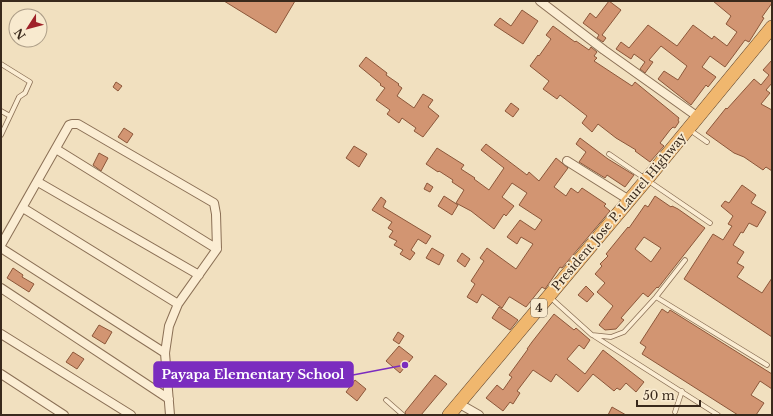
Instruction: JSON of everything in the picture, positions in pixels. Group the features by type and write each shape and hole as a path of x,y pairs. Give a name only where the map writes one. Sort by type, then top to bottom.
{"highway":[{"name":"President Jose P. Laurel Highway","path":"449,415 771,31"}],"street":[{"path":"540,1 604,50 698,117"},
{"path":"165,353 1,246 69,125 78,124 214,203 216,214 217,249 178,304 168,326 165,353 170,415"},
{"path":"56,149 217,249"},
{"path":"567,161 629,200"},
{"path":"38,182 199,275"},
{"path":"23,208 178,304"},
{"path":"1,288 169,399"},
{"path":"1,334 131,415"},
{"path":"1,374 64,415"},
{"path":"458,403 479,415"}],"lane":[{"path":"1,64 30,82 25,92 19,97 1,135"},
{"path":"1,112 10,116"},
{"path":"688,129 707,142"},
{"path":"609,154 710,223"},
{"path":"592,335 611,337 624,332 656,297 685,260"},
{"path":"549,296 592,335 718,415"},
{"path":"656,297 767,364"},
{"path":"675,412 682,391"},
{"path":"386,400 404,415"}],"building":[{"path":"224,1 295,1 276,33"},
{"path":"609,1 621,10 602,35 606,38 603,42 597,38 599,35 583,23 590,13 596,18"},
{"path":"713,1 772,1 772,3 762,17 764,18 749,42 745,40 725,67 710,56 702,67 716,77 708,87 706,85 691,105 658,79 664,71 678,80 687,66 661,46 649,60 653,62 645,73 640,69 645,62 634,54 631,59 616,49 621,42 629,48 648,25 677,46 693,25 712,39 714,36 727,46 737,32 726,24 731,16"},
{"path":"522,10 538,21 523,44 494,25 500,18 511,26"},
{"path":"553,26 589,50 591,47 597,52 594,56 597,58 594,61 632,86 635,82 679,118 679,122 675,128 673,127 670,130 660,143 664,146 650,162 635,151 636,150 616,138 598,124 592,132 582,123 587,116 560,95 557,99 543,89 549,81 530,66 551,39 546,35"},
{"path":"366,57 387,73 386,75 399,84 398,85 402,88 397,96 414,108 423,94 433,100 428,107 439,116 423,137 414,131 416,128 402,118 399,123 387,114 390,110 376,100 385,88 359,66"},
{"path":"772,60 772,83 766,90 770,93 761,104 772,110 772,171 766,167 763,170 744,157 734,153 706,133 726,108 727,109 754,79 761,85 769,75 763,70"},
{"path":"116,82 122,86 118,91 113,87"},
{"path":"511,103 519,109 513,117 505,111"},
{"path":"124,128 133,134 127,143 118,137"},
{"path":"580,138 608,159 634,175 625,187 607,175 605,178 579,162 586,152 576,144"},
{"path":"486,144 527,175 529,172 539,181 556,158 568,168 554,187 566,196 571,188 578,193 582,188 606,204 604,206 610,211 562,268 560,267 545,289 542,287 526,307 510,297 502,308 482,294 477,303 467,297 475,284 471,281 484,261 480,258 487,248 516,269 533,244 521,237 517,244 507,237 520,220 535,230 542,220 519,205 527,193 512,183 502,197 514,206 506,216 504,214 494,229 471,211 456,203 464,190 452,182 453,180 426,164 437,148 464,165 461,169 489,190 504,168 481,150"},
{"path":"354,146 367,154 359,167 346,158"},
{"path":"99,153 108,158 101,171 93,165"},
{"path":"427,183 433,187 430,192 424,189"},
{"path":"742,185 756,195 751,203 766,212 757,227 749,223 733,245 744,252 737,263 744,267 737,277 762,293 772,278 772,337 684,279 713,234 723,240 732,226 728,224 733,216 721,206 725,201 729,203"},
{"path":"444,196 458,205 452,215 438,206"},
{"path":"655,196 671,207 672,206 678,209 705,228 658,288 657,287 648,297 643,293 621,318 624,320 616,329 605,330 599,325 613,306 597,292 605,283 595,274 602,266 600,264 608,256 606,254 628,227 629,228 645,205 648,207","holes":["644,237 661,248 651,262 635,249"]},
{"path":"381,197 386,201 383,207 431,236 426,244 418,239 411,250 415,253 410,260 400,254 403,250 394,245 397,241 389,237 393,231 388,228 392,222 372,210"},
{"path":"432,248 444,255 439,265 426,258"},
{"path":"462,253 470,259 465,267 457,261"},
{"path":"13,268 23,275 22,277 34,284 29,292 7,278"},
{"path":"586,286 594,294 587,302 578,295"},
{"path":"499,307 518,320 510,330 492,318"},
{"path":"662,309 668,313 670,310 772,374 772,389 760,381 751,395 764,403 756,415 738,415 642,354 646,347 640,343"},
{"path":"554,314 574,330 576,328 590,340 584,349 579,345 567,359 585,374 603,350 644,382 636,392 626,383 620,390 617,388 614,391 593,374 578,392 556,374 551,382 533,370 517,391 520,393 513,404 510,402 503,411 486,398 497,385 503,390 512,377 509,375"},
{"path":"99,325 112,332 105,344 92,336"},
{"path":"398,332 404,336 399,344 393,340"},
{"path":"399,346 413,357 400,373 386,361"},
{"path":"73,352 84,359 77,369 66,362"},
{"path":"435,375 447,384 421,415 406,415 405,412"},
{"path":"355,380 366,389 357,401 346,392"},
{"path":"612,407 626,415 608,415"}],"place":[{"name":"Payapa Elementary School","path":"405,365"}]}
